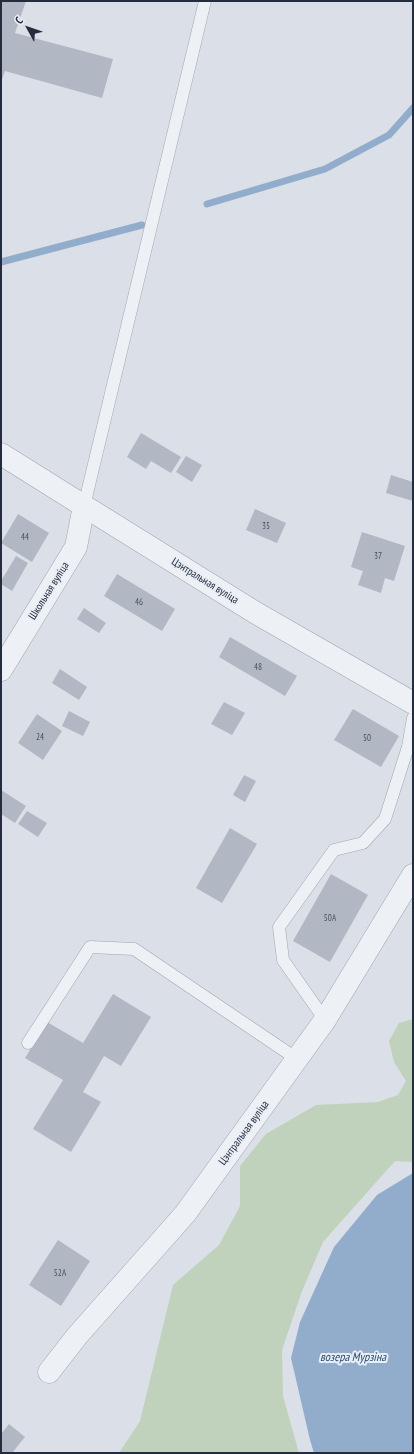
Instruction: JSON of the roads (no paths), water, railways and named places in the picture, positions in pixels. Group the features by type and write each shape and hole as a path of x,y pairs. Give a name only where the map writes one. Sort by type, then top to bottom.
{"street":[{"name":"Цэнтральная вуліца","path":"1,454 256,613 413,704"},
{"name":"Школьная вуліца","path":"1,670 76,548 84,506"},
{"name":"Цэнтральная вуліца","path":"49,1372 77,1336 185,1214 325,1020 413,875"}],"lane":[{"path":"84,506 205,1"},
{"path":"325,1020 283,960 279,926 334,850 363,843 385,819 408,747 413,718"},
{"path":"28,1043 90,947 134,949 298,1059"}],"water":[{"name":"возера Мурзіна","path":"413,1173 413,1453 314,1453 291,1358 300,1322 334,1247 377,1195"}],"waterway":[{"path":"207,204 325,169 389,135 413,108"},
{"path":"1,262 142,225"}]}
